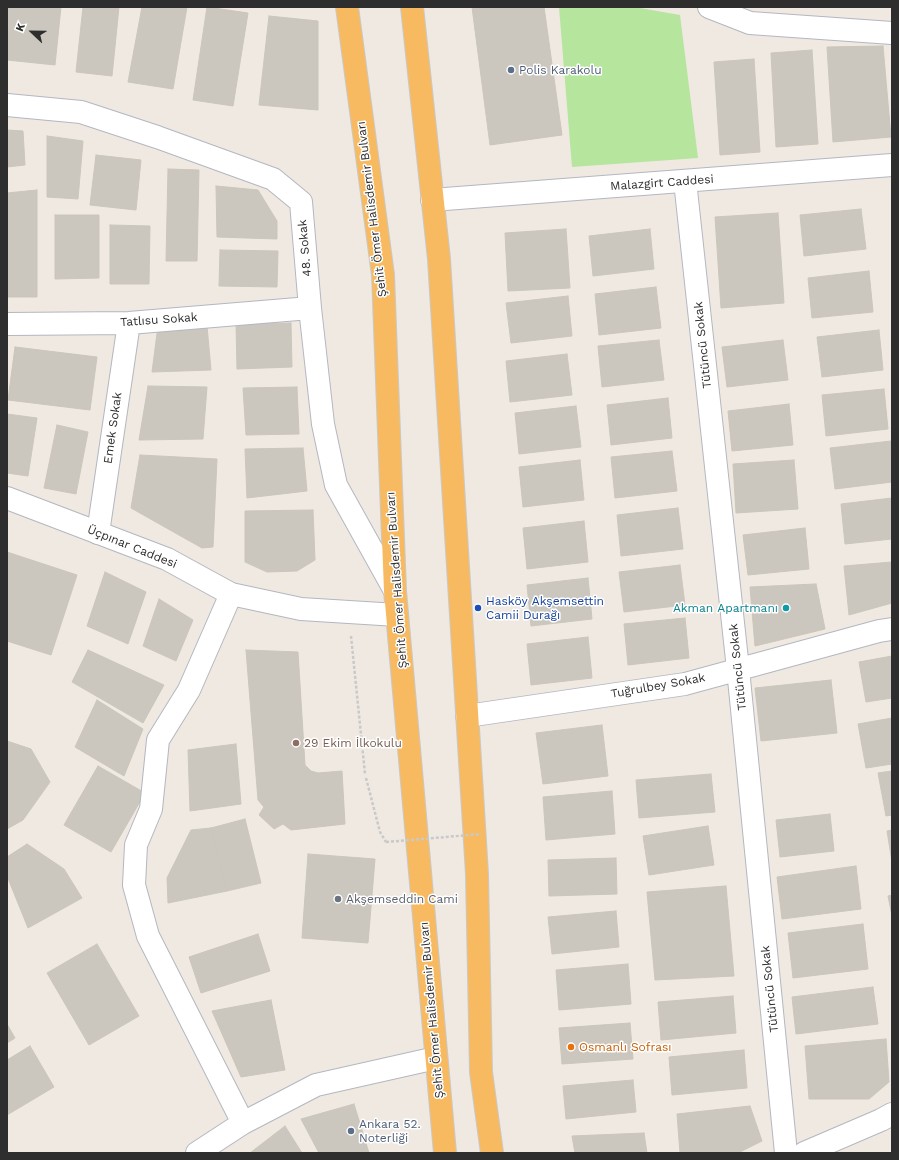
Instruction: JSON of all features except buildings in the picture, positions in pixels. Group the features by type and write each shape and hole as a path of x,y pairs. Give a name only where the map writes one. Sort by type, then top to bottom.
{"highway":[{"name":"Şehit Ömer Halisdemir Bulvarı","path":"347,7 383,275 395,591 445,1153"},
{"path":"412,7 439,259 477,874 481,1072 492,1153"}],"street":[{"path":"709,7 751,15 892,33"},
{"name":"48. Sokak","path":"7,105 81,112 157,137 274,179 301,202 322,424 336,485 395,591"},
{"name":"Malazgirt Caddesi","path":"432,200 892,165"},
{"name":"Tütüncü Sokak","path":"685,181 738,669 786,1153"},
{"name":"Tatlısu Sokak","path":"7,324 129,323 310,308"},
{"name":"Emek Sokak","path":"98,532 129,323"},
{"name":"Üçpınar Caddesi","path":"7,498 167,559 231,594 301,609 397,615"},
{"path":"231,594 189,690 158,740 151,809 136,845 134,886 148,936 243,1123"},
{"name":"Tuğrulbey Sokak","path":"467,716 685,684 879,631 892,629"},
{"path":"196,1153 243,1123 316,1085 436,1058"},
{"path":"804,1153 892,1114"}],"path":[{"path":"349,612 365,774"},
{"path":"366,778 380,832 386,842 481,834"}],"green space":[{"path":"559,7 634,7 680,15 698,158 572,167"}],"place":[{"name":"Polis Karakolu","path":"511,70"},
{"name":"Hasköy Akşemsettin Camii Durağı","path":"478,608"},
{"name":"Akman Apartmanı","path":"786,608"},
{"name":"29 Ekim İlkokulu","path":"296,743"},
{"name":"Akşemseddin Cami","path":"338,899"},
{"name":"Osmanlı Sofrası","path":"571,1047"},
{"name":"Ankara 52. Noterliği","path":"351,1131"}]}
